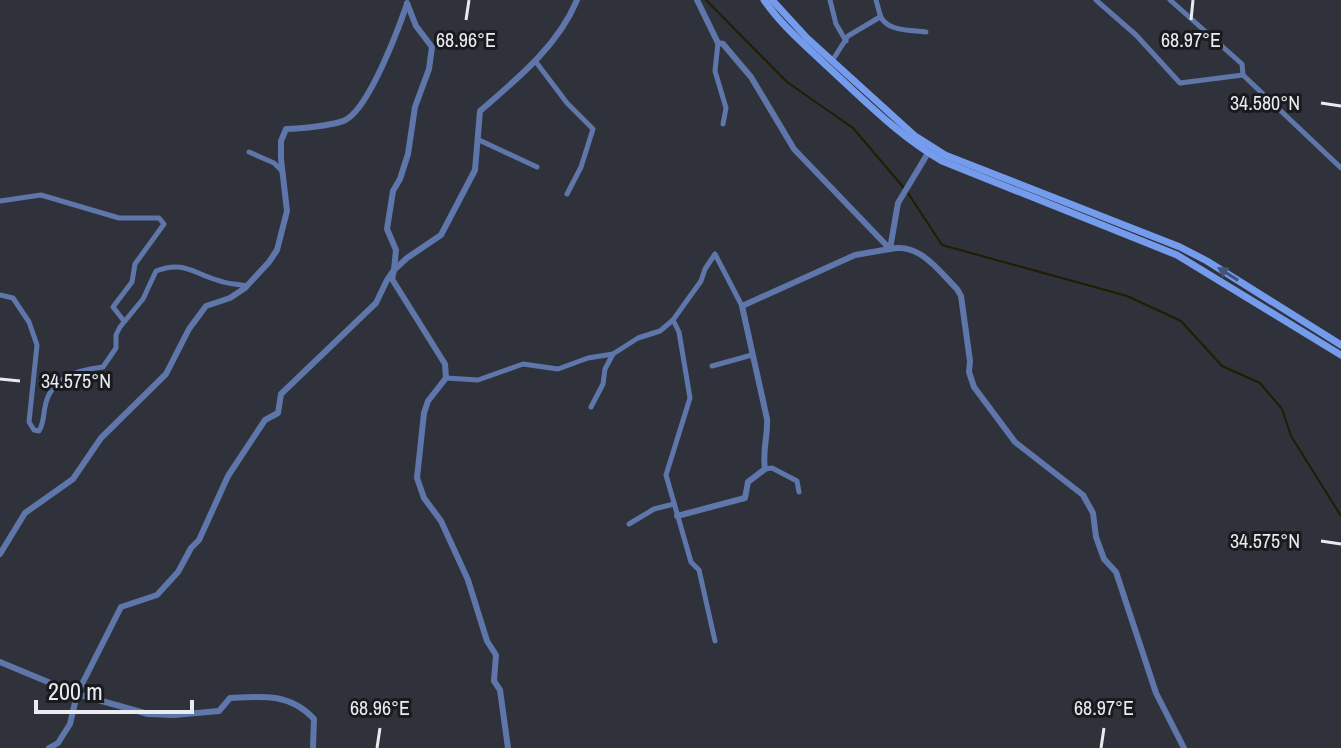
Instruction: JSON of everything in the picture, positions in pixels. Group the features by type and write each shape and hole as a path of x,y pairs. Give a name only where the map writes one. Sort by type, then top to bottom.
{"main road":[{"path":"764,0 799,39 877,113 928,153 1177,255 1341,355"},
{"path":"772,0 832,61 915,136 945,155 1180,247 1341,345"}],"street":[{"path":"49,748 58,743 70,724 77,694 121,607 157,595 178,572 199,540 228,476 265,420 278,413 281,394 376,303 394,270 441,235 475,170 480,111 536,62 572,12 577,0"},
{"path":"697,0 718,43 715,71 726,108 723,124"},
{"path":"830,0 836,24 846,42"},
{"path":"876,0 880,17 894,28 926,32"},
{"path":"1096,0 1136,35 1180,83 1243,75"},
{"path":"1170,0 1242,64 1243,75 1341,168"},
{"path":"0,554 25,513 73,479 101,438 166,374 189,329 206,306 230,298 247,286 277,250 287,211 281,141 286,129 346,120 360,106 388,54 407,2"},
{"path":"407,2 416,26 432,47 429,69 415,107 408,154 393,191 387,229 396,250 392,279 445,364 446,378 428,401 424,413 417,478 424,498 441,521 468,580 487,641 496,655 494,681 500,690 508,748"},
{"path":"832,61 855,31 880,17"},
{"path":"718,43 723,44 751,77 794,149 890,249"},
{"path":"536,62 567,103 593,129 581,167 567,194"},
{"path":"479,140 537,167"},
{"path":"249,152 274,163 283,175"},
{"path":"890,249 898,203 928,153"},
{"path":"0,201 41,195 119,218 159,218 164,224 135,264 132,282 113,307 124,321"},
{"path":"742,306 855,255 897,247 919,251 961,296 969,372 974,387 1015,442 1083,495 1093,513 1096,537 1104,559 1116,572 1156,693 1184,748"},
{"path":"446,378 478,380 523,364 558,369 588,358 613,354 638,338 660,331 673,320 701,281 715,254 742,306 767,419 768,431 762,453 765,469"},
{"path":"0,295 13,298 34,334 37,345 29,422 34,430 39,431 48,395 55,386 69,375 103,367 111,358 116,348 116,335 143,299 156,271 171,265 192,269 219,281 247,286"},
{"path":"673,320 679,332 690,398 666,475 691,562 699,570 715,641"},
{"path":"591,407 613,354"},
{"path":"712,366 752,355"},
{"path":"677,516 745,498 748,482 765,469 772,468 797,481 799,492"},
{"path":"629,524 654,509 674,504"},
{"path":"0,662 77,694 148,714 219,711 230,698 281,697 304,708 314,719 313,748"}],"waterway":[{"path":"706,0 787,82 853,128 904,188"},
{"path":"908,193 942,245 1127,296 1181,321 1222,366 1260,383 1282,409 1291,436 1341,516"}]}
